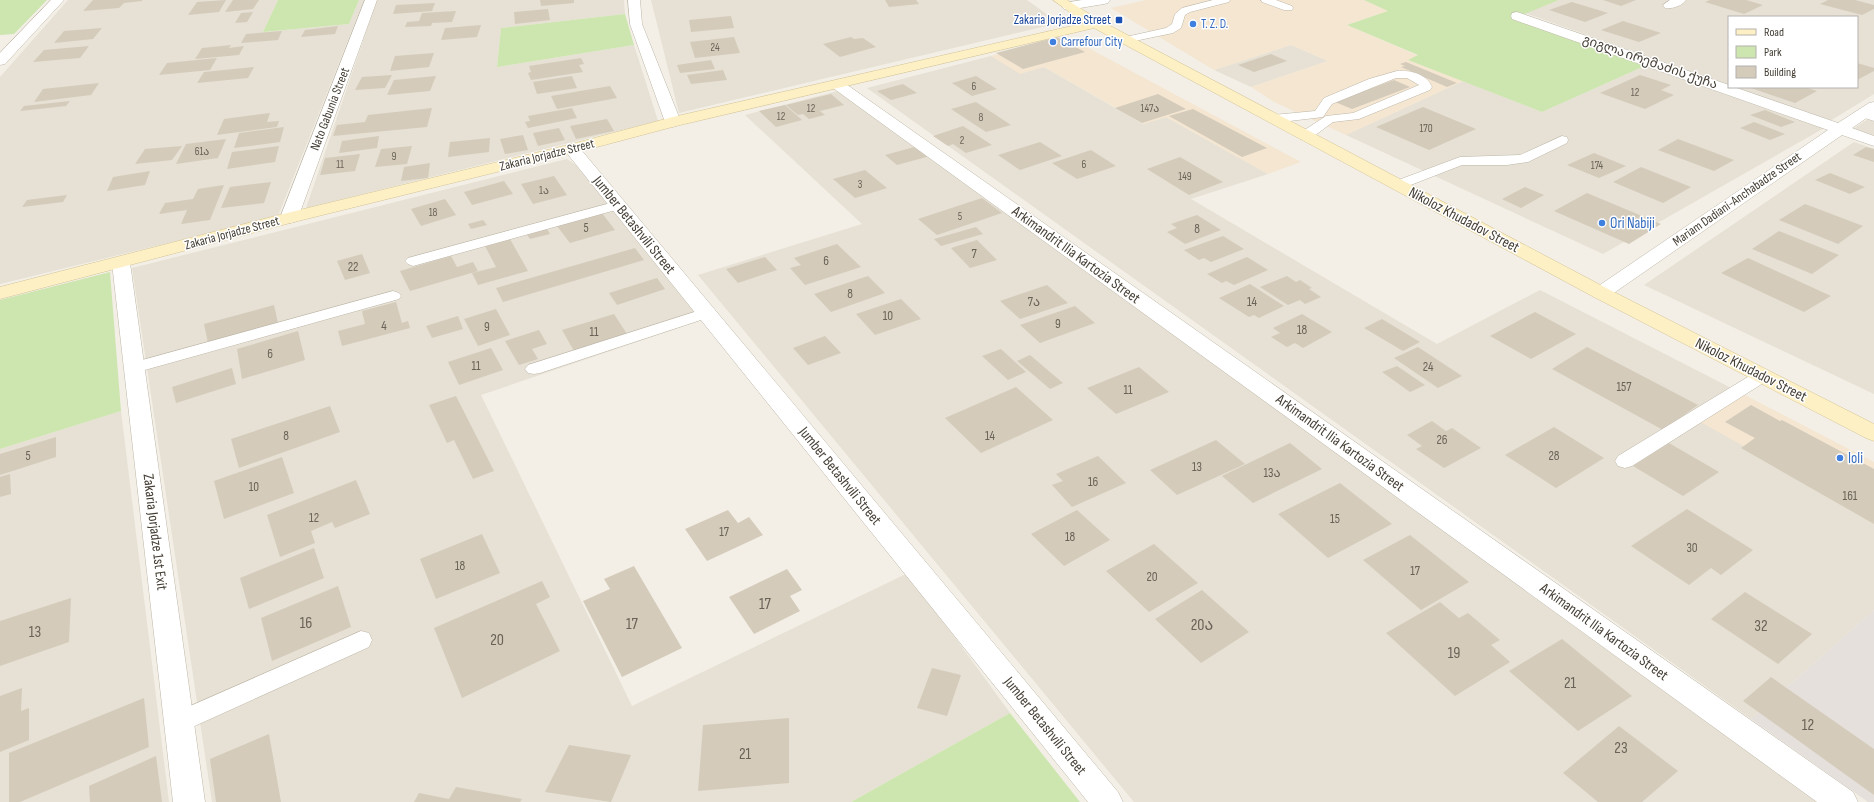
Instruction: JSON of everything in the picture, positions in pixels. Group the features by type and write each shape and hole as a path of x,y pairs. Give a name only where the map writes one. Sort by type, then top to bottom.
{"street":[{"path":"0,61 58,0"},
{"name":"Nato Gabunia Street","path":"289,218 371,0"},
{"path":"634,0 636,24 673,122"},
{"path":"1063,3 1104,0"},
{"path":"1669,5 1680,0"},
{"name":"Nikoloz Khudadov Street","path":"1063,3 1125,40 1601,294 1874,432"},
{"name":"გიგლა ირემაძის ქუჩა","path":"1517,16 1874,141"},
{"name":"Zakaria Jorjadze Street","path":"0,293 121,263 289,218 572,149 673,122 1096,24"},
{"name":"Arkimandrit Ilia Kartozia Street","path":"838,85 1842,802"},
{"name":"Mariam Dadiani-Anchabadze Street","path":"1601,294 1840,128 1870,112"},
{"name":"Jumber Betashvili Street","path":"572,149 1107,802"},
{"name":"Zakaria Jorjadze 1st Exit","path":"121,263 189,802"}],"lane":[{"path":"1125,40 1169,31 1177,26 1180,14 1186,10 1225,0"},
{"path":"1266,0 1288,8"},
{"path":"1273,119 1319,114 1327,102 1396,74 1408,75 1424,82 1426,85 1426,87 1356,116 1330,119 1305,136"},
{"path":"1398,185 1460,161 1507,161 1523,159 1562,140"},
{"path":"413,261 618,205"},
{"path":"134,368 393,296"},
{"path":"534,369 707,313"},
{"path":"1625,461 1762,376"},
{"path":"179,722 361,640"}],"shaded area":[{"path":"68,0 278,0 263,32 349,24 359,0 364,0 278,216 0,284 0,77"},
{"path":"377,0 624,0 625,14 501,28 497,67 634,45 658,121 306,208"},
{"path":"651,0 1027,0 1059,23 679,113"},
{"path":"1146,0 1364,0 1389,11 1347,25 1419,56 1408,60 1463,81 1346,135 1274,102 1251,87 1328,61 1291,45 1214,70 1111,8"},
{"path":"1559,0 1874,0 1874,94 1830,121 1737,88 1858,88 1858,16 1728,16 1728,85 1525,13"},
{"path":"1066,36 1301,162 1268,174 1166,117 1144,124 1044,67 1020,74 991,56"},
{"path":"1291,45 1328,61 1251,87 1214,70"},
{"path":"991,56 1020,73 1044,67 1143,124 1166,117 1268,174 1191,199 1437,344 1540,290 1741,393 1874,519 1874,610 1751,719 867,88"},
{"path":"1647,65 1826,127 1603,254 1346,135 1463,81 1542,112"},
{"path":"838,91 1821,802 1134,802 698,275 862,224 745,115"},
{"path":"1874,115 1874,137 1853,129"},
{"path":"1854,142 1874,149 1874,394 1644,285"},
{"path":"567,159 576,165 705,319 481,395 632,706 908,573 1010,713 851,802 212,802 132,268"},
{"path":"1741,393 1874,462 1874,519 1695,419"},
{"path":"121,411 169,802 0,802 0,449"},
{"path":"1874,610 1874,802 1868,802 1751,719"}],"green space":[{"path":"0,0 47,0 14,34 0,35"},
{"path":"278,0 359,0 349,24 263,32"},
{"path":"1364,0 1559,0 1512,19 1647,65 1542,112 1408,60 1418,55 1347,25 1388,11"},
{"path":"625,14 634,45 497,67 501,28"},
{"path":"110,272 121,411 0,449 0,300"},
{"path":"1010,713 1080,802 851,802"}],"building":[{"path":"93,0 142,1 124,3 119,8 83,11"},
{"path":"226,0 219,12 188,15 197,2"},
{"path":"233,0 259,0 253,9 225,12"},
{"path":"540,0 574,0 574,3 541,6"},
{"path":"885,0 916,0 919,4 889,7"},
{"path":"1603,0 1636,0 1621,6"},
{"path":"1710,0 1746,0 1763,5 1744,14 1705,2"},
{"path":"1828,0 1855,0 1874,5 1874,9 1862,15 1820,4"},
{"path":"1572,2 1608,13 1585,22 1549,10"},
{"path":"435,3 432,11 393,14 396,5"},
{"path":"548,9 550,20 515,24 514,12"},
{"path":"456,11 452,22 432,23 431,26 405,27 407,22 419,21 422,13"},
{"path":"253,12 247,22 235,23 241,13"},
{"path":"731,16 734,28 691,32 689,20"},
{"path":"1623,21 1661,33 1639,42 1601,30"},
{"path":"481,25 477,37 441,40 445,28"},
{"path":"338,26 335,34 301,37 305,30"},
{"path":"102,28 93,39 54,43 64,31"},
{"path":"282,31 278,40 241,43 246,34"},
{"path":"734,37 740,53 695,58 690,42"},
{"path":"851,37 854,39 863,38 876,47 840,57 823,44"},
{"path":"1057,37 1085,52 1023,69 996,53"},
{"path":"231,45 229,48 244,46 239,55 195,59 202,48"},
{"path":"89,46 80,58 33,62 44,50"},
{"path":"434,53 429,67 390,71 395,56"},
{"path":"1271,54 1287,61 1254,72 1238,65"},
{"path":"217,58 210,70 159,75 167,63"},
{"path":"581,58 584,64 579,65 583,72 531,80 528,73 531,72 529,66"},
{"path":"711,60 715,69 680,73 677,65"},
{"path":"1406,62 1457,83 1447,87 1401,67 1405,66 1400,64"},
{"path":"1858,63 1874,68 1874,71 1858,79"},
{"path":"254,67 248,78 197,83 204,72"},
{"path":"723,70 727,80 691,84 687,75"},
{"path":"392,75 385,88 355,90 362,77"},
{"path":"1640,75 1671,85 1661,90 1674,95 1645,109 1600,93"},
{"path":"436,76 430,91 387,95 394,80"},
{"path":"572,76 577,88 537,94 533,82"},
{"path":"976,76 997,89 972,96 952,83"},
{"path":"1394,80 1410,87 1352,109 1335,102"},
{"path":"99,83 91,95 34,102 43,89"},
{"path":"903,84 917,93 891,100 877,91"},
{"path":"610,86 617,98 557,109 551,96"},
{"path":"1751,88 1807,88 1817,91 1795,103"},
{"path":"831,94 844,105 820,111 825,115 809,119 803,114 798,115 786,105"},
{"path":"1158,94 1186,109 1142,123 1115,108"},
{"path":"70,101 66,106 20,111 24,106"},
{"path":"976,102 1011,125 986,132 951,109"},
{"path":"785,105 802,120 776,127 759,111"},
{"path":"1423,107 1476,129 1429,150 1376,127"},
{"path":"432,108 427,127 333,136 337,125 365,122 368,115"},
{"path":"572,108 577,118 528,128 525,122 530,121 528,116"},
{"path":"1193,109 1267,148 1242,157 1169,116"},
{"path":"1765,110 1795,122 1781,127 1750,115"},
{"path":"270,113 267,122 279,121 277,127 217,135 224,119"},
{"path":"607,119 614,131 576,139 570,126"},
{"path":"1754,122 1785,134 1770,140 1740,128"},
{"path":"963,126 992,145 966,153 953,144 948,146 933,136"},
{"path":"284,127 280,142 234,148 239,133"},
{"path":"559,128 565,140 538,146 533,133"},
{"path":"523,135 528,150 505,154 500,139"},
{"path":"379,136 377,148 339,153 342,141"},
{"path":"490,138 489,152 448,157 450,142"},
{"path":"226,139 218,158 176,164 186,144"},
{"path":"1678,139 1734,160 1714,171 1658,150"},
{"path":"1040,142 1062,156 1020,170 998,155"},
{"path":"182,146 172,160 135,164 145,149"},
{"path":"279,146 275,162 227,169 232,152"},
{"path":"412,146 407,164 375,167 381,149"},
{"path":"918,146 930,156 897,165 885,155"},
{"path":"1866,147 1874,149 1874,162 1853,155"},
{"path":"1091,150 1116,166 1077,179 1052,163"},
{"path":"1594,153 1626,166 1599,178 1567,165"},
{"path":"360,154 355,171 320,175 325,158"},
{"path":"1180,157 1223,182 1189,195 1147,169"},
{"path":"430,163 428,178 401,181 404,167"},
{"path":"1641,167 1691,187 1663,203 1613,182"},
{"path":"865,170 887,188 855,198 833,179"},
{"path":"150,171 145,185 107,191 113,177"},
{"path":"1830,173 1865,187 1850,194 1815,180"},
{"path":"554,176 567,195 533,204 521,184"},
{"path":"504,181 513,194 472,205 464,192"},
{"path":"271,182 264,203 221,208 230,187"},
{"path":"224,185 210,220 181,224 187,210 159,214 165,203 193,199 198,189"},
{"path":"1525,187 1544,195 1521,208 1502,199"},
{"path":"1587,193 1661,224 1629,244 1554,211"},
{"path":"67,195 63,202 22,207 27,200"},
{"path":"982,198 1002,213 937,235 918,219"},
{"path":"445,199 456,215 421,226 411,209"},
{"path":"1805,204 1863,226 1838,244 1779,220"},
{"path":"602,213 615,230 570,243 557,226"},
{"path":"1197,215 1221,230 1185,244 1167,232 1177,228 1171,224"},
{"path":"483,220 487,225 471,229 468,224"},
{"path":"976,227 983,234 941,246 934,239"},
{"path":"547,229 550,234 530,239 527,235"},
{"path":"1779,231 1839,255 1812,274 1752,249"},
{"path":"1223,236 1244,249 1211,262 1204,258 1199,260 1184,250"},
{"path":"510,239 528,271 478,285 472,273 496,267 485,246"},
{"path":"977,240 997,260 970,268 951,248"},
{"path":"837,244 861,267 805,285 790,268 801,265 794,258"},
{"path":"635,248 644,260 503,302 496,288"},
{"path":"362,254 370,273 345,280 337,261"},
{"path":"451,256 457,267 473,262 478,271 410,291 400,271"},
{"path":"765,257 777,270 738,283 726,269"},
{"path":"1247,257 1268,270 1234,285 1226,281 1222,283 1207,274"},
{"path":"1748,258 1831,296 1804,312 1721,273"},
{"path":"868,276 885,293 831,312 814,294"},
{"path":"1287,276 1296,282 1300,280 1312,288 1309,289 1321,297 1305,304 1300,300 1288,305 1260,287"},
{"path":"657,278 665,289 617,305 609,293"},
{"path":"1250,284 1284,306 1259,318 1254,315 1249,317 1219,298"},
{"path":"1047,285 1068,303 1020,319 1000,301"},
{"path":"901,299 921,319 875,335 856,314"},
{"path":"396,302 402,323 408,321 410,328 342,346 338,331 365,324 362,311"},
{"path":"274,305 278,323 208,343 204,324"},
{"path":"1075,306 1095,323 1040,343 1020,325"},
{"path":"496,309 510,335 478,346 464,319"},
{"path":"1535,312 1576,334 1531,359 1490,336"},
{"path":"614,314 627,334 574,351 562,330"},
{"path":"1302,314 1332,332 1303,348 1295,343 1287,347 1271,337 1280,333 1273,328"},
{"path":"458,316 463,329 432,338 426,326"},
{"path":"1382,319 1420,342 1403,351 1364,328"},
{"path":"539,330 547,344 532,349 538,359 519,365 505,341"},
{"path":"298,331 305,360 242,379 237,349"},
{"path":"825,336 841,353 808,365 793,348"},
{"path":"1418,347 1462,376 1438,388 1394,358"},
{"path":"1587,347 1698,405 1663,430 1552,369"},
{"path":"491,348 503,370 459,385 448,362"},
{"path":"1001,349 1026,372 1008,380 982,356"},
{"path":"1030,355 1063,383 1050,389 1017,361"},
{"path":"1397,366 1425,385 1410,392 1382,372"},
{"path":"1139,367 1169,392 1116,414 1087,388"},
{"path":"232,368 236,384 176,403 172,387"},
{"path":"1016,387 1053,420 981,453 945,418"},
{"path":"456,396 494,471 473,479 454,440 447,443 429,405"},
{"path":"1751,405 1874,469 1874,524 1741,448 1755,438 1725,422"},
{"path":"330,406 340,432 239,468 231,439"},
{"path":"1432,421 1446,431 1452,428 1481,448 1444,468 1416,449 1422,446 1407,435"},
{"path":"1554,427 1604,458 1556,488 1505,455"},
{"path":"56,437 56,457 0,475 0,454"},
{"path":"1216,440 1245,464 1177,495 1150,470"},
{"path":"1290,443 1322,469 1253,503 1222,476"},
{"path":"1669,443 1719,472 1683,496 1633,466"},
{"path":"1098,456 1126,483 1072,507 1052,485 1063,481 1056,474"},
{"path":"282,457 294,493 224,519 214,481"},
{"path":"10,474 11,494 0,497 0,477"},
{"path":"356,480 370,514 335,528 332,522 311,531 315,543 280,557 267,515"},
{"path":"1340,483 1392,524 1328,558 1278,514"},
{"path":"1687,509 1753,550 1721,575 1711,568 1689,585 1631,546"},
{"path":"728,510 738,523 749,517 763,535 707,561 685,529"},
{"path":"1077,510 1110,540 1064,566 1031,534"},
{"path":"482,534 500,573 436,599 420,559"},
{"path":"1410,535 1469,582 1421,610 1363,560"},
{"path":"1154,544 1198,583 1149,612 1106,571"},
{"path":"314,548 324,578 249,609 240,578"},
{"path":"634,566 682,648 622,677 583,601 610,589 604,579"},
{"path":"787,569 802,590 790,596 800,611 754,634 729,597"},
{"path":"542,581 550,597 536,604 560,651 462,698 434,628"},
{"path":"338,586 351,627 272,661 261,618"},
{"path":"1202,590 1249,632 1201,663 1155,619"},
{"path":"1745,592 1812,634 1778,664 1711,619"},
{"path":"71,598 69,642 0,666 0,621"},
{"path":"1440,602 1459,618 1468,613 1500,640 1491,645 1510,662 1455,696 1386,633"},
{"path":"1562,639 1632,696 1578,731 1509,671"},
{"path":"932,668 961,675 947,716 917,708"},
{"path":"1771,677 1874,749 1874,795 1743,701"},
{"path":"22,688 21,711 29,708 29,740 0,752 0,696"},
{"path":"144,698 149,747 20,802 9,802 9,753"},
{"path":"789,718 789,783 698,791 703,725"},
{"path":"1619,726 1678,771 1642,802 1598,802 1563,773"},
{"path":"269,734 281,802 216,802 210,759"},
{"path":"569,745 631,755 611,802 545,792"},
{"path":"156,756 162,802 90,802 89,786"},
{"path":"456,787 522,799 520,802 414,802 419,793 449,799"}],"place":[{"name":"Zakaria Jorjadze Street","path":"1119,20"},
{"name":"T. Z. D.","path":"1193,24"},
{"name":"Carrefour City","path":"1053,42"},
{"name":"Ori Nabiji","path":"1602,223"},
{"name":"Ioli","path":"1840,458"}]}
